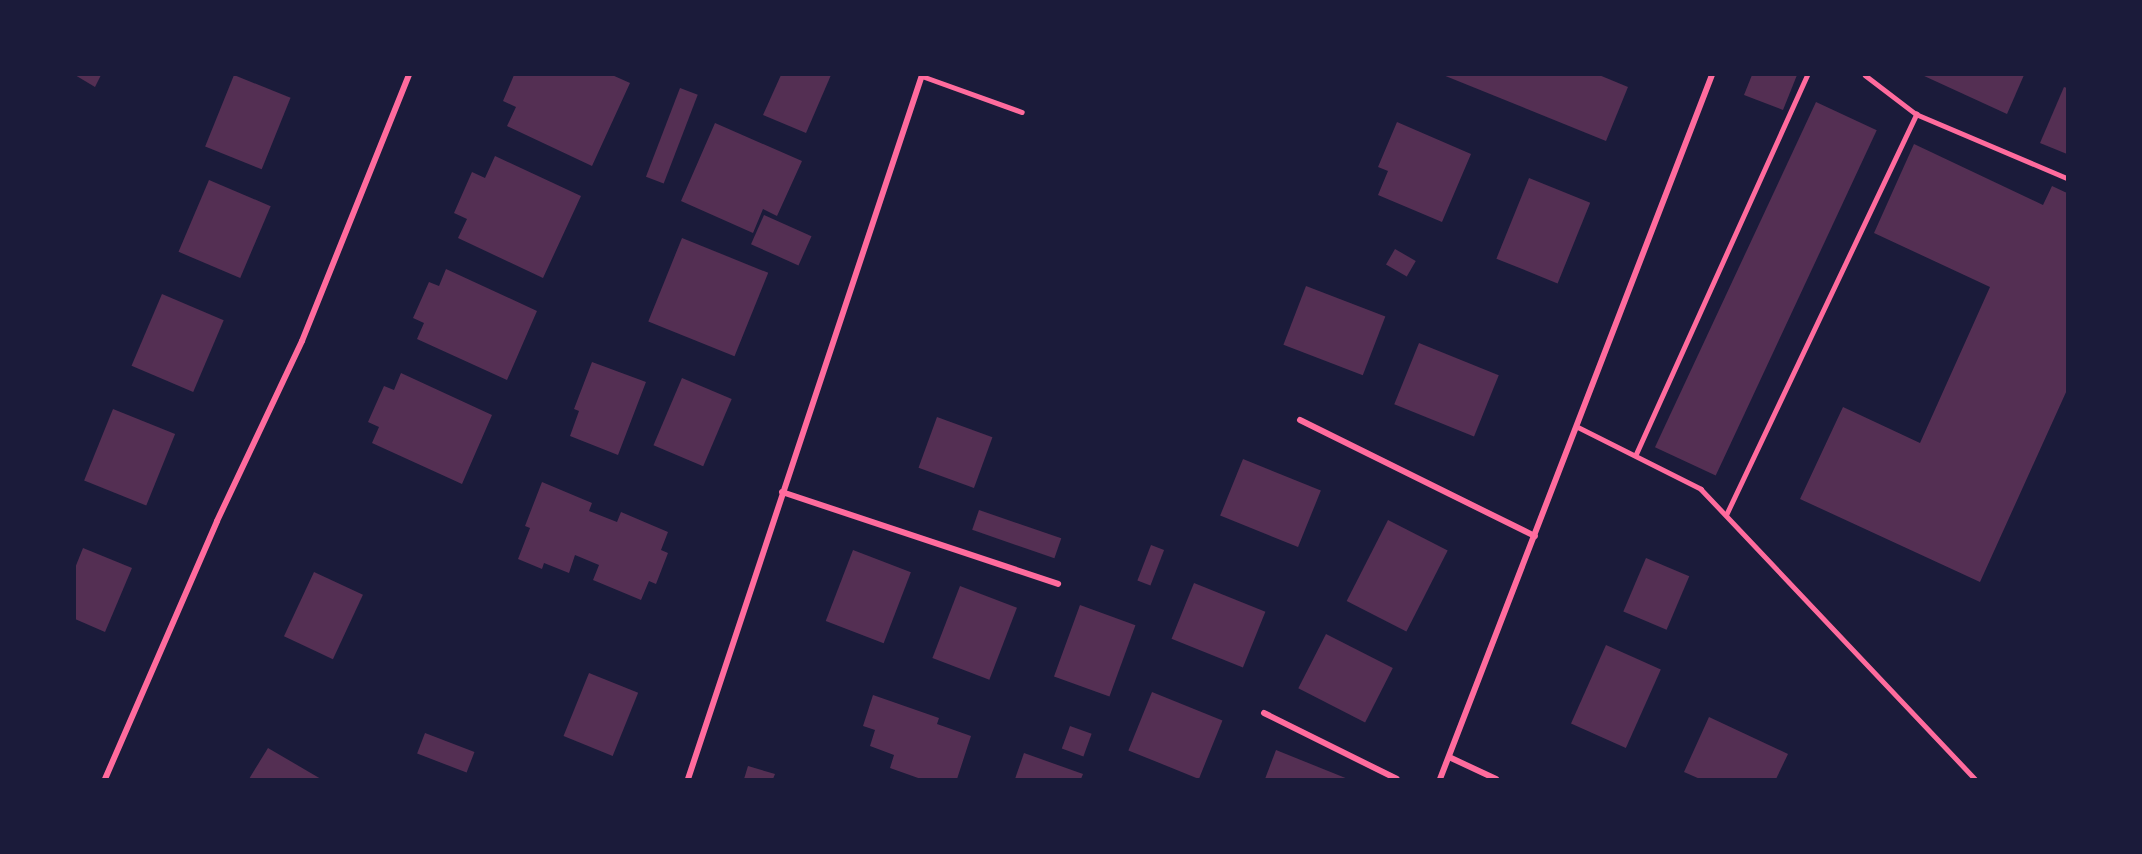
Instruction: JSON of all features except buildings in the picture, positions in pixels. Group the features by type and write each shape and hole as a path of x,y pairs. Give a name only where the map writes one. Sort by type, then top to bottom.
{"street":[{"path":"105,779 217,521 302,341 409,75"},
{"path":"688,779 922,75"},
{"path":"1440,779 1712,75"},
{"path":"1300,420 1535,536"},
{"path":"782,492 1058,584"},
{"path":"1264,713 1397,779"},
{"path":"1449,757 1496,779"}],"lane":[{"path":"922,75 1022,112"},
{"path":"1636,454 1807,75"},
{"path":"1865,75 1916,114 2067,178"},
{"path":"1726,515 1916,114"},
{"path":"1576,426 1636,454 1701,489 1975,779"}]}
